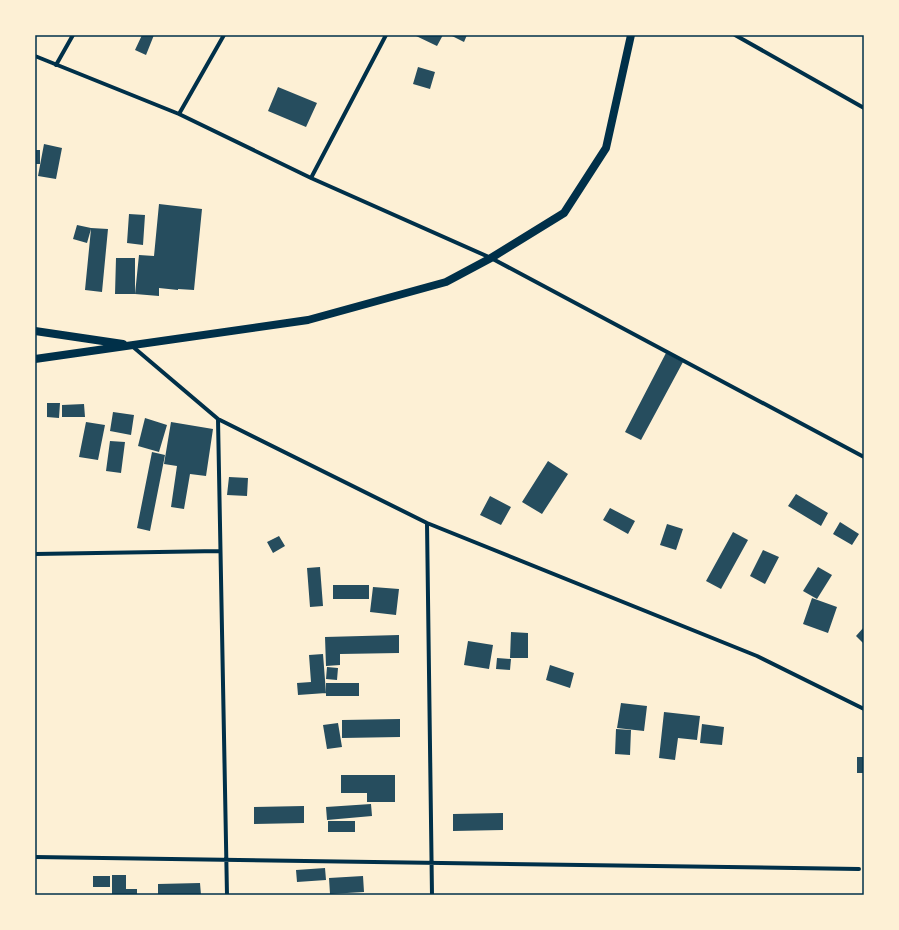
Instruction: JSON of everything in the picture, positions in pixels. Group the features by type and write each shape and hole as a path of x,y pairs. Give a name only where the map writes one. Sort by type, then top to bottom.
{"main road":[{"path":"35,359 308,320 446,282 491,258 564,213 606,148 631,35"},
{"path":"35,331 132,345"}],"street":[{"path":"56,65 73,35"},
{"path":"179,114 224,35"},
{"path":"311,178 386,35"},
{"path":"736,35 864,108"},
{"path":"35,56 179,114 311,178 491,258 864,457"},
{"path":"132,345 218,419 427,523 756,656 864,710"},
{"path":"218,419 227,895"},
{"path":"427,523 432,895"},
{"path":"35,554 220,550"},
{"path":"35,857 859,869"}],"building":[{"path":"142,35 154,35 146,55 135,50"},
{"path":"414,35 443,35 437,46"},
{"path":"450,35 467,35 464,42"},
{"path":"418,67 435,72 430,89 413,84"},
{"path":"278,87 317,103 306,127 268,111"},
{"path":"44,144 62,148 56,179 38,176"},
{"path":"35,150 40,150 40,164 35,164"},
{"path":"159,204 202,209 194,290 159,288 159,296 135,294 139,255 154,256"},
{"path":"129,214 145,215 143,245 127,243"},
{"path":"77,225 108,229 102,292 85,290 91,229 87,243 73,239"},
{"path":"116,258 135,258 135,294 115,294"},
{"path":"666,353 683,362 641,440 625,432"},
{"path":"47,403 60,403 59,418 47,417"},
{"path":"84,404 85,417 62,417 62,405"},
{"path":"113,412 134,415 131,435 110,431"},
{"path":"145,418 167,425 159,452 138,446"},
{"path":"86,422 105,425 98,460 79,457"},
{"path":"171,422 213,429 206,476 190,474 184,509 171,507 177,466 164,464"},
{"path":"110,441 125,442 121,473 106,471"},
{"path":"152,452 165,455 150,531 137,528"},
{"path":"548,461 568,474 542,514 522,502"},
{"path":"229,477 248,478 247,496 227,495"},
{"path":"796,494 828,513 821,526 788,506"},
{"path":"490,496 511,507 501,525 480,515"},
{"path":"610,508 635,521 628,534 603,520"},
{"path":"840,522 859,534 852,545 833,534"},
{"path":"667,524 683,529 676,550 660,545"},
{"path":"733,532 748,540 721,589 706,581"},
{"path":"279,536 285,546 273,553 267,542"},
{"path":"763,550 779,557 765,584 750,576"},
{"path":"320,567 323,606 310,607 307,568"},
{"path":"818,567 832,575 817,599 803,591"},
{"path":"333,585 369,585 369,599 333,599"},
{"path":"373,587 399,589 396,615 370,612"},
{"path":"812,598 837,607 828,633 803,624"},
{"path":"864,627 864,644 856,636"},
{"path":"511,632 528,633 528,658 510,658"},
{"path":"399,635 399,653 340,654 340,665 326,666 325,637"},
{"path":"468,641 493,645 489,669 464,665"},
{"path":"323,654 326,693 298,695 297,683 311,682 309,655"},
{"path":"497,658 511,659 510,670 496,669"},
{"path":"550,665 574,673 570,688 546,680"},
{"path":"327,667 338,668 337,680 326,679"},
{"path":"326,683 359,683 359,696 326,696"},
{"path":"621,703 647,706 644,731 617,728"},
{"path":"664,712 700,716 697,740 678,738 675,760 659,758"},
{"path":"400,719 400,737 342,738 342,720"},
{"path":"338,723 342,747 327,749 323,725"},
{"path":"702,724 724,727 722,745 700,743"},
{"path":"616,729 631,730 630,755 615,754"},
{"path":"857,757 864,757 864,773 857,773"},
{"path":"341,775 395,775 395,802 367,802 367,793 341,793"},
{"path":"371,804 372,816 327,820 326,807"},
{"path":"304,806 304,823 254,824 254,807"},
{"path":"503,813 503,830 453,831 453,814"},
{"path":"328,821 355,821 355,832 328,832"},
{"path":"325,868 326,880 297,882 296,870"},
{"path":"112,875 126,875 126,889 137,889 137,895 112,895"},
{"path":"93,876 110,876 110,887 93,887"},
{"path":"363,876 364,892 330,894 329,878"},
{"path":"200,883 201,895 158,895 158,884"}]}
